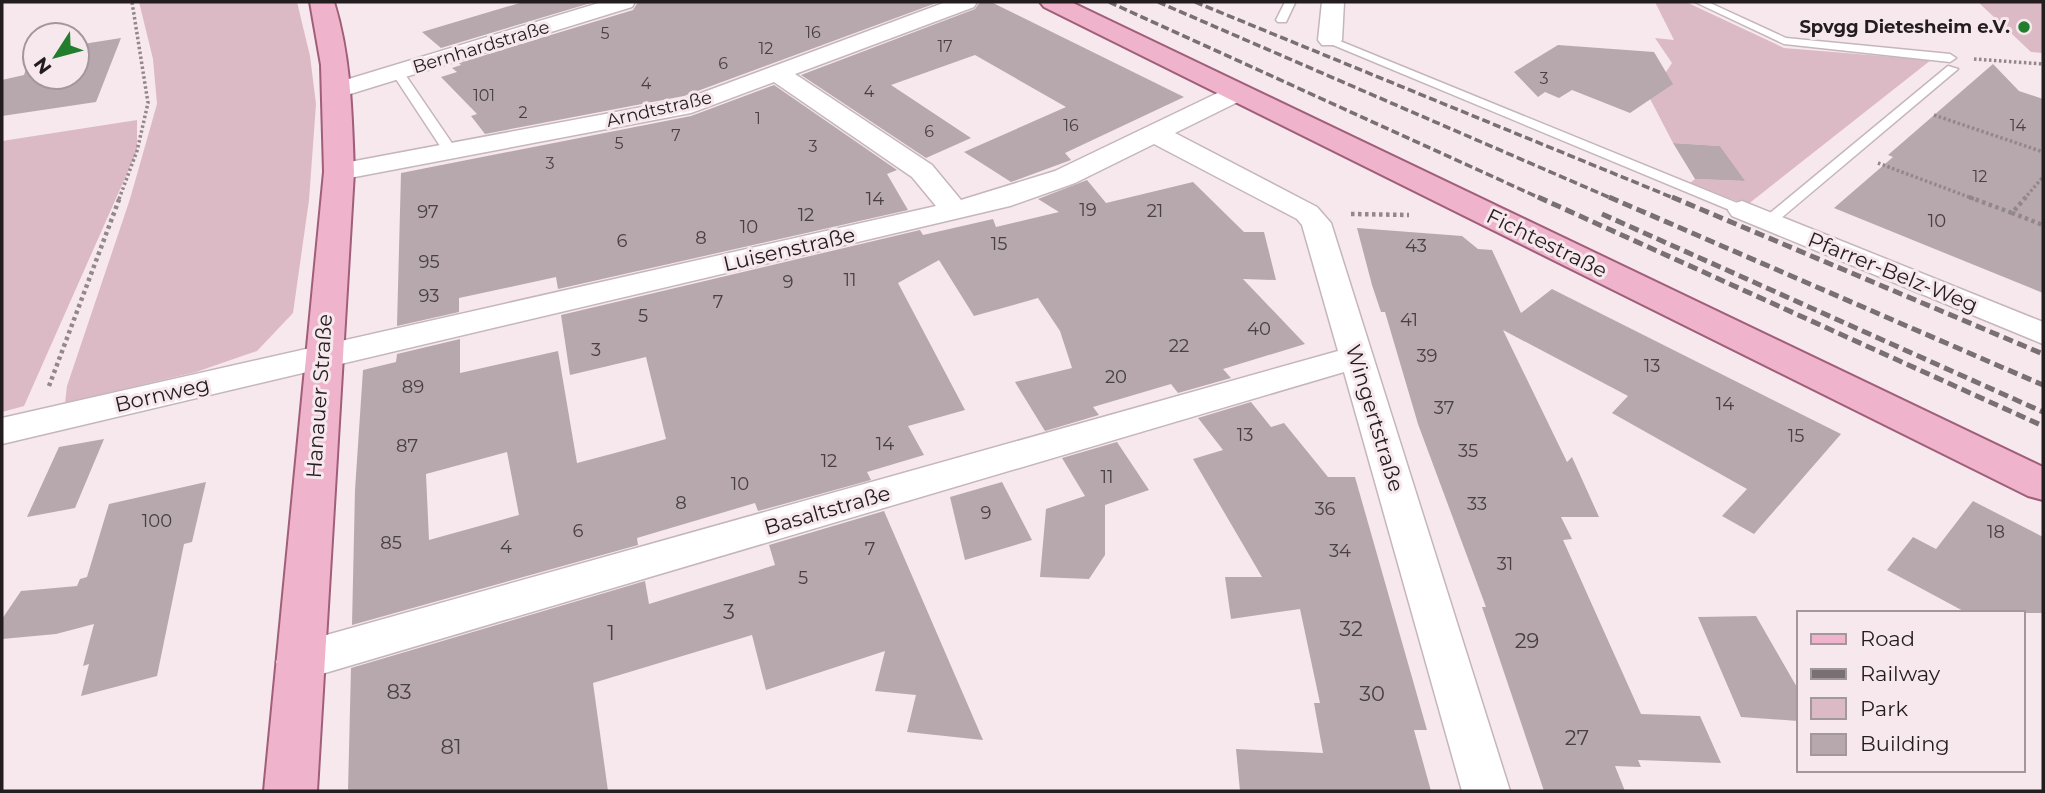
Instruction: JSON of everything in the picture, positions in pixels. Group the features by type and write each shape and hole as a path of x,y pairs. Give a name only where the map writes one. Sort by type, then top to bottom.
{"main road":[{"name":"Hanauer Straße","path":"290,791 322,358 339,173 338,90 334,45 322,2"},
{"name":"Fichtestraße","path":"1052,2 2043,485"}],"street":[{"name":"Arndtstraße","path":"339,173 691,105 966,2"},
{"path":"1330,40 1334,2"},
{"name":"Bernhardstraße","path":"338,90 614,3"},
{"path":"777,74 922,171 954,210"},
{"name":"Luisenstraße","path":"322,358 1042,187 1239,92"},
{"path":"1154,133 1307,213"},
{"name":"Wingertstraße","path":"1307,213 1321,234 1486,791"},
{"name":"Pfarrer-Belz-Weg","path":"1756,216 2043,334"},
{"name":"Basaltstraße","path":"298,662 1356,357"},
{"name":"Bornweg","path":"2,431 322,358"}],"lane":[{"path":"1282,20 1290,2"},
{"path":"1700,2 1784,41 1951,63"},
{"path":"1330,40 1756,216 1850,153 1907,106 1951,63"},
{"path":"398,73 452,152"}],"path":[{"path":"36,423 137,151 148,103 132,2"},
{"path":"1951,63 2043,64"},
{"path":"1907,106 2043,152"},
{"path":"1850,153 2043,225"},
{"path":"2012,213 2043,177"},
{"path":"1307,213 1418,215 1472,207"}],"green space":[{"path":"139,2 297,2 310,56 316,104 309,200 293,313 257,351 196,372 65,403 67,386 130,199 157,104 153,59"},
{"path":"1655,2 1686,2 1784,48 1931,60 1747,205 1690,183 1695,179 1744,181 1720,146 1673,143 1635,70 1666,72 1672,63 1655,38 1674,40"},
{"name":"Spvgg Dietesheim e.V.","path":"1978,2 2043,2 2043,53 2031,52"},
{"path":"137,120 137,151 24,406 2,412 2,141"}],"building":[{"path":"523,2 594,2 441,48 422,32"},
{"path":"638,2 939,2 684,96 485,134 471,116 477,114 441,77 457,72 452,68 461,65 459,63 633,10"},
{"path":"980,2 991,2 1184,97 1065,153 1071,160 1011,182 964,152 1066,107 975,55 891,85 971,138 926,158 801,75 975,9"},
{"path":"121,38 96,102 2,116 2,80 21,76 21,91 91,91 91,43"},
{"path":"1558,45 1654,52 1673,84 1630,113 1572,90 1559,98 1545,92 1538,97 1514,72"},
{"path":"1993,64 2019,91 2043,99 2043,293 1834,208 1893,157 1888,155"},
{"path":"774,85 897,170 887,174 908,210 558,289 556,277 459,298 459,312 397,326 401,173 691,116"},
{"path":"1673,143 1720,146 1745,181 1695,179"},
{"path":"1087,180 1106,203 1193,182 1244,232 1264,232 1276,280 1243,279 1305,344 1223,369 1231,378 1178,393 1171,384 1093,407 1099,415 1045,431 1015,382 1072,368 1060,331 1038,298 974,316 939,260 898,283 965,410 908,426 924,455 867,472 871,480 758,511 755,503 637,538 638,545 352,625 355,490 363,370 396,362 397,354 460,339 460,373 558,351 577,463 666,439 646,357 570,375 561,315 920,230 923,235 993,219 996,227 1059,212 1038,199","holes":["507,452 519,515 429,540 426,474"]},
{"path":"1357,228 1462,236 1478,249 1492,250 1521,313 1552,289 1841,434 1754,534 1722,516 1747,489 1612,413 1628,396 1503,330 1567,462 1572,457 1599,517 1561,517 1572,539 1563,540 1641,714 1700,716 1721,763 1638,760 1641,767 1615,766 1625,791 1544,791 1482,607 1486,607 1418,424 1385,312 1381,312 1372,285"},
{"path":"1251,402 1271,427 1284,423 1328,477 1355,477 1427,730 1414,730 1431,791 1240,791 1236,749 1323,753 1314,703 1320,703 1300,609 1231,619 1225,577 1262,577 1193,459 1223,450 1198,418"},
{"path":"104,439 75,508 27,517 59,447"},
{"path":"1117,442 1149,490 1105,505 1105,555 1089,579 1040,577 1046,509 1085,496 1062,458"},
{"path":"206,482 192,542 184,544 157,676 81,696 89,664 83,666 94,624 56,634 2,639 2,619 21,591 77,586 80,579 87,577 109,504"},
{"path":"1002,482 1032,540 965,560 950,497"},
{"path":"1973,501 2043,537 2043,613 1963,611 1887,570 1913,537 1936,549"},
{"path":"884,511 983,740 907,732 916,695 875,691 885,651 766,690 752,635 593,683 608,791 348,791 351,668 645,581 649,604 775,565 769,545"},
{"path":"1756,616 1797,687 1797,721 1741,717 1698,617"}],"railway":[{"path":"1109,2 1542,199"},
{"path":"1158,2 1613,199"},
{"path":"1195,2 1676,199"},
{"path":"1538,197 2043,426"},
{"path":"1609,197 2043,385"},
{"path":"1672,197 2043,354"},
{"path":"1602,214 2043,412"}],"place":[{"name":"Spvgg Dietesheim e.V.","path":"2024,27"}]}
